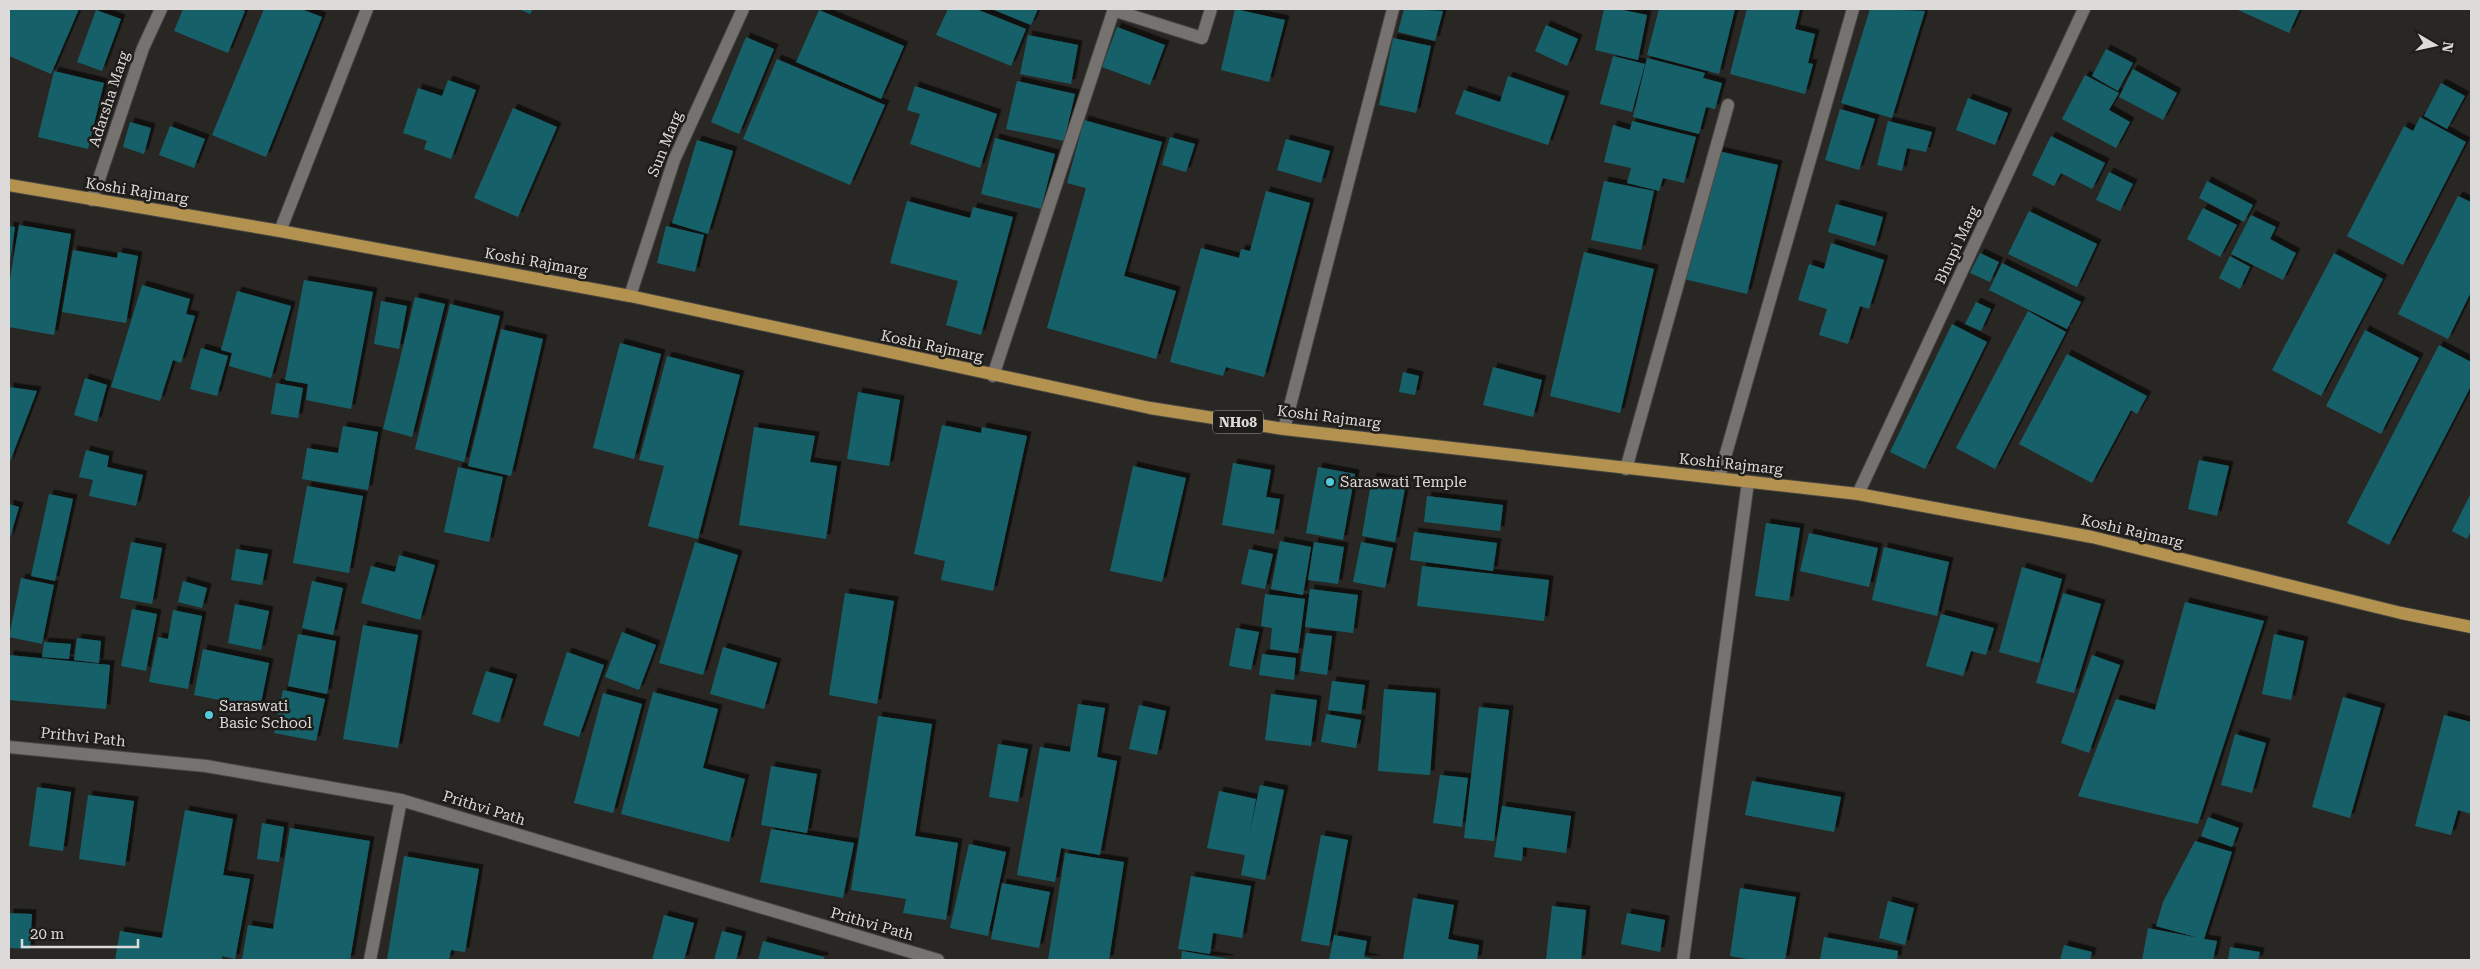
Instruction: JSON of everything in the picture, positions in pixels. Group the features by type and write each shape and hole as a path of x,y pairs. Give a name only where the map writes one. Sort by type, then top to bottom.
{"main road":[{"name":"Koshi Rajmarg","path":"9,185 280,231 630,296 993,376 1150,408 1284,429 1858,494 2092,537 2401,613 2471,627"}],"street":[{"name":"Adarsha Marg","path":"92,200 143,48 161,9"},
{"path":"280,231 367,9"},
{"name":"Sun Marg","path":"630,296 674,160 743,9"},
{"path":"993,376 1114,9 1202,38 1211,9"},
{"path":"1284,429 1393,9"},
{"path":"1719,478 1853,9"},
{"name":"Bhupi Marg","path":"1858,494 2084,9"},
{"path":"1626,469 1728,105"},
{"path":"1683,960 1748,482"},
{"name":"Prithvi Path","path":"9,747 206,766 401,800 938,960"},
{"path":"370,960 401,800"}],"building":[{"path":"9,9 79,9 51,74 9,56"},
{"path":"183,9 240,9 245,11 228,53 174,31"},
{"path":"264,9 301,9 322,17 266,157 212,135"},
{"path":"519,9 533,9 530,14"},
{"path":"948,9 976,9 1026,29 1011,66 936,35"},
{"path":"992,9 1038,9 1031,25"},
{"path":"1235,9 1285,20 1269,82 1221,70"},
{"path":"1404,9 1443,11 1435,41 1398,32"},
{"path":"1604,9 1618,9 1647,15 1638,60 1595,50"},
{"path":"1659,9 1735,9 1719,74 1647,55"},
{"path":"1747,9 1800,9 1795,29 1815,34 1808,63 1813,64 1805,94 1730,74"},
{"path":"1870,9 1925,11 1892,118 1841,103"},
{"path":"2236,9 2300,9 2289,33"},
{"path":"96,10 121,19 102,71 77,62"},
{"path":"819,10 904,46 881,99 796,62"},
{"path":"1546,25 1578,39 1567,66 1535,51"},
{"path":"1117,27 1165,45 1150,85 1102,67"},
{"path":"1028,35 1078,45 1071,84 1020,74"},
{"path":"746,37 774,49 739,134 711,122"},
{"path":"1393,38 1431,46 1416,113 1379,105"},
{"path":"2106,49 2133,63 2118,91 2092,76"},
{"path":"1613,56 1645,64 1632,112 1600,104"},
{"path":"1647,58 1705,73 1703,78 1722,83 1715,109 1706,107 1699,134 1633,117"},
{"path":"777,59 885,105 850,185 743,139"},
{"path":"2133,69 2177,93 2163,120 2119,97"},
{"path":"54,71 104,83 88,149 38,137"},
{"path":"2085,75 2119,93 2109,110 2130,122 2116,148 2062,119"},
{"path":"1508,76 1565,96 1548,145 1455,114 1464,90 1500,102"},
{"path":"448,80 476,90 451,159 424,149 427,141 403,133 418,88 442,96"},
{"path":"1017,81 1075,94 1064,141 1006,129"},
{"path":"2441,83 2465,96 2447,129 2424,116"},
{"path":"915,86 997,114 980,168 910,144 920,114 907,110"},
{"path":"1968,98 2008,113 1995,145 1956,130"},
{"path":"513,108 557,127 518,217 474,198"},
{"path":"1840,109 1875,119 1859,170 1825,160"},
{"path":"2420,117 2466,142 2403,265 2347,236 2404,126 2413,131"},
{"path":"1084,120 1162,142 1124,276 1176,291 1156,359 1047,328 1086,188 1067,183"},
{"path":"1632,121 1696,137 1684,183 1663,178 1659,191 1627,183 1631,168 1604,162 1613,125 1630,130"},
{"path":"1888,121 1932,132 1926,152 1907,148 1902,171 1877,165"},
{"path":"130,122 151,128 144,154 123,147"},
{"path":"170,126 205,139 194,168 159,155"},
{"path":"2051,136 2105,163 2092,189 2061,173 2054,186 2032,175"},
{"path":"1170,137 1195,144 1186,172 1162,165"},
{"path":"995,138 1055,154 1041,209 981,194"},
{"path":"1286,139 1330,151 1321,183 1277,170"},
{"path":"697,140 733,151 708,234 672,223"},
{"path":"1714,150 1778,165 1747,294 1684,279"},
{"path":"2109,172 2133,184 2120,211 2096,200"},
{"path":"1604,181 1654,191 1641,250 1591,240"},
{"path":"2207,181 2253,205 2244,222 2199,198"},
{"path":"1266,191 1310,203 1264,377 1226,367 1223,376 1170,362 1201,248 1239,258 1241,249 1250,251"},
{"path":"2458,196 2471,202 2471,292 2448,339 2398,314"},
{"path":"907,201 970,218 973,207 1013,217 981,335 946,325 958,281 890,263"},
{"path":"1836,204 1883,217 1875,246 1828,232"},
{"path":"2203,208 2237,225 2220,257 2187,239"},
{"path":"2029,211 2097,244 2077,287 2008,254"},
{"path":"2251,215 2276,227 2270,239 2296,253 2283,280 2231,254"},
{"path":"19,225 71,234 54,335 9,327 9,285"},
{"path":"9,226 15,227 10,262 9,262"},
{"path":"666,226 704,235 695,272 657,263"},
{"path":"1831,243 1884,260 1869,309 1860,306 1848,344 1819,335 1827,309 1798,300 1809,264 1824,269"},
{"path":"73,250 117,258 118,252 138,256 126,323 62,312"},
{"path":"1584,252 1654,269 1620,413 1550,396"},
{"path":"1980,253 1999,262 1990,282 1970,273"},
{"path":"2334,253 2383,279 2321,396 2272,370"},
{"path":"2230,256 2250,267 2240,289 2219,278"},
{"path":"2002,263 2081,302 2067,329 1989,290"},
{"path":"304,280 373,292 351,409 306,400 308,384 285,380"},
{"path":"142,285 190,299 186,314 195,316 181,363 173,360 160,401 111,387"},
{"path":"237,291 291,306 271,378 229,366 232,353 221,350"},
{"path":"415,297 445,304 412,437 383,429"},
{"path":"381,301 407,306 399,349 374,344"},
{"path":"1976,302 1991,309 1981,331 1965,324"},
{"path":"450,304 500,316 464,462 415,449"},
{"path":"2028,311 2066,332 1995,469 1956,448"},
{"path":"1952,324 1987,342 1925,469 1890,452"},
{"path":"501,329 543,339 511,476 468,466"},
{"path":"2365,330 2419,358 2381,434 2326,406"},
{"path":"620,343 661,354 634,459 593,448"},
{"path":"2439,345 2471,362 2471,389 2389,545 2347,523"},
{"path":"201,348 228,356 217,396 190,389"},
{"path":"2067,354 2147,396 2137,414 2131,410 2092,483 2019,444"},
{"path":"667,356 740,375 698,539 648,526 664,466 639,460"},
{"path":"1493,367 1542,380 1533,417 1483,405"},
{"path":"1403,372 1419,376 1415,395 1399,392"},
{"path":"85,378 107,385 97,422 74,415"},
{"path":"276,383 303,388 298,418 271,414"},
{"path":"9,387 37,391 9,464"},
{"path":"858,392 900,400 889,466 847,459"},
{"path":"942,425 981,433 982,427 1027,436 993,591 941,580 945,561 914,554"},
{"path":"343,426 378,432 368,490 302,479 307,448 338,453"},
{"path":"754,427 815,436 810,462 837,466 826,539 739,525"},
{"path":"86,450 109,456 107,467 143,475 136,506 89,496 93,480 79,477"},
{"path":"2199,460 2229,466 2217,516 2188,509"},
{"path":"1233,463 1271,470 1266,497 1280,499 1274,534 1222,525"},
{"path":"1133,466 1186,478 1162,582 1110,571"},
{"path":"458,467 503,477 489,542 444,532"},
{"path":"1318,467 1355,474 1343,540 1306,533"},
{"path":"1372,477 1406,483 1395,542 1362,536"},
{"path":"307,486 363,496 349,573 293,563"},
{"path":"2471,493 2471,531 2467,539 2452,531"},
{"path":"49,494 73,499 55,581 31,576"},
{"path":"1427,496 1503,505 1500,531 1424,522"},
{"path":"9,504 19,507 9,541"},
{"path":"1766,523 1800,528 1789,601 1755,596"},
{"path":"1414,532 1497,543 1493,571 1410,560"},
{"path":"1809,533 1878,548 1869,587 1800,571"},
{"path":"1280,541 1311,547 1303,595 1271,589"},
{"path":"131,542 162,548 152,604 120,598"},
{"path":"695,542 738,555 703,675 659,663"},
{"path":"1314,542 1344,547 1338,584 1308,580"},
{"path":"1361,542 1393,548 1385,588 1353,582"},
{"path":"1884,547 1949,562 1937,616 1872,600"},
{"path":"236,549 268,554 262,585 231,580"},
{"path":"1249,549 1273,554 1265,589 1241,584"},
{"path":"399,555 435,565 420,620 361,603 371,566 395,572"},
{"path":"1422,566 1549,580 1544,621 1417,606"},
{"path":"2022,567 2062,579 2039,663 1999,652"},
{"path":"21,578 54,585 42,644 9,637"},
{"path":"183,581 207,588 202,608 178,602"},
{"path":"312,581 343,588 333,635 302,628"},
{"path":"1310,589 1358,595 1353,633 1305,627"},
{"path":"845,593 894,601 877,704 829,695"},
{"path":"2063,593 2101,604 2074,693 2036,683"},
{"path":"1265,594 1305,599 1298,653 1270,649 1272,628 1261,626"},
{"path":"2185,602 2264,621 2198,824 2078,796 2116,699 2155,710"},
{"path":"235,604 269,611 261,650 228,643"},
{"path":"132,609 157,614 146,671 121,666"},
{"path":"173,610 202,616 188,689 149,682 158,637 168,639"},
{"path":"1941,614 1994,628 1986,655 1971,651 1963,676 1926,666"},
{"path":"363,625 418,635 398,748 343,739"},
{"path":"1236,628 1259,632 1251,670 1229,666"},
{"path":"622,632 656,645 639,690 605,677"},
{"path":"1306,633 1332,636 1327,675 1300,671"},
{"path":"298,634 336,641 327,694 288,686"},
{"path":"2274,634 2304,641 2291,700 2262,694"},
{"path":"77,638 101,641 99,663 74,660"},
{"path":"44,642 71,644 69,659 42,657"},
{"path":"723,647 777,663 764,709 710,694"},
{"path":"203,649 269,663 260,708 194,695"},
{"path":"567,652 604,665 579,737 543,725"},
{"path":"1262,654 1296,658 1294,680 1259,675"},
{"path":"9,655 110,665 106,709 9,700"},
{"path":"2092,655 2120,665 2089,753 2061,743"},
{"path":"486,671 513,679 499,723 472,714"},
{"path":"1332,681 1365,685 1361,714 1328,710"},
{"path":"1384,689 1436,693 1430,775 1378,771"},
{"path":"283,690 325,699 316,741 274,733"},
{"path":"653,692 718,709 703,768 745,779 729,842 621,814"},
{"path":"603,693 642,704 613,813 574,803"},
{"path":"1271,694 1317,700 1311,746 1265,740"},
{"path":"2343,697 2381,708 2350,818 2312,807"},
{"path":"1078,704 1105,708 1097,757 1117,761 1100,855 1061,848 1055,882 1017,875 1040,747 1070,752"},
{"path":"1139,705 1166,711 1157,755 1129,749"},
{"path":"1479,707 1509,710 1494,841 1464,838"},
{"path":"1326,714 1361,720 1356,748 1321,742"},
{"path":"2444,715 2471,722 2471,814 2458,810 2451,835 2415,826"},
{"path":"878,716 932,724 915,836 958,843 946,920 903,913 906,899 851,890"},
{"path":"2235,734 2266,743 2252,793 2221,785"},
{"path":"998,744 1028,749 1018,802 989,797"},
{"path":"771,766 817,774 807,833 761,825"},
{"path":"1440,775 1468,778 1462,827 1433,823"},
{"path":"1752,781 1841,797 1834,832 1745,815"},
{"path":"1260,785 1284,790 1265,880 1241,875 1245,855 1207,848 1219,791 1256,799 1249,836"},
{"path":"37,787 71,792 63,851 29,846"},
{"path":"88,795 134,801 125,866 79,859"},
{"path":"1502,806 1571,816 1566,853 1523,847 1522,861 1494,857"},
{"path":"185,810 233,819 223,875 250,879 235,959 222,956 222,960 115,960 120,931 162,938"},
{"path":"2208,817 2239,828 2232,847 2201,836"},
{"path":"262,823 284,827 279,862 257,859"},
{"path":"290,828 370,841 350,960 242,960 248,925 273,929"},
{"path":"771,829 854,843 843,898 760,882"},
{"path":"1321,835 1348,840 1329,946 1301,941"},
{"path":"2195,841 2232,852 2204,939 2217,941 2213,960 2142,960 2148,928 2199,938 2156,926 2163,902"},
{"path":"969,844 1006,852 988,936 950,928"},
{"path":"1065,853 1124,862 1109,960 1048,960"},
{"path":"404,856 479,869 465,952 451,950 449,960 387,960"},
{"path":"1191,876 1251,886 1242,938 1213,933 1210,954 1178,949"},
{"path":"1002,883 1050,892 1039,948 991,939"},
{"path":"1740,888 1796,897 1785,960 1753,960 1730,956"},
{"path":"1413,898 1454,905 1448,939 1479,945 1477,960 1403,960"},
{"path":"1888,901 1914,908 1905,945 1879,938"},
{"path":"1552,906 1586,910 1581,960 1546,960"},
{"path":"9,913 32,914 30,949 9,948"},
{"path":"1627,913 1665,920 1660,952 1621,944"},
{"path":"664,915 694,923 684,960 652,960"},
{"path":"722,931 742,936 736,960 714,960"},
{"path":"1334,935 1367,941 1364,957 1378,960 1329,960"},
{"path":"1824,937 1898,951 1897,960 1820,960"},
{"path":"763,941 824,957 824,960 758,960"},
{"path":"2064,945 2092,952 2090,960 2060,960"},
{"path":"2230,947 2260,952 2258,960 2228,960"},
{"path":"1182,951 1229,959 1229,960 1181,960"}],"place":[{"name":"Saraswati Temple","path":"1330,482"},
{"name":"Saraswati Basic School","path":"209,715"}]}
